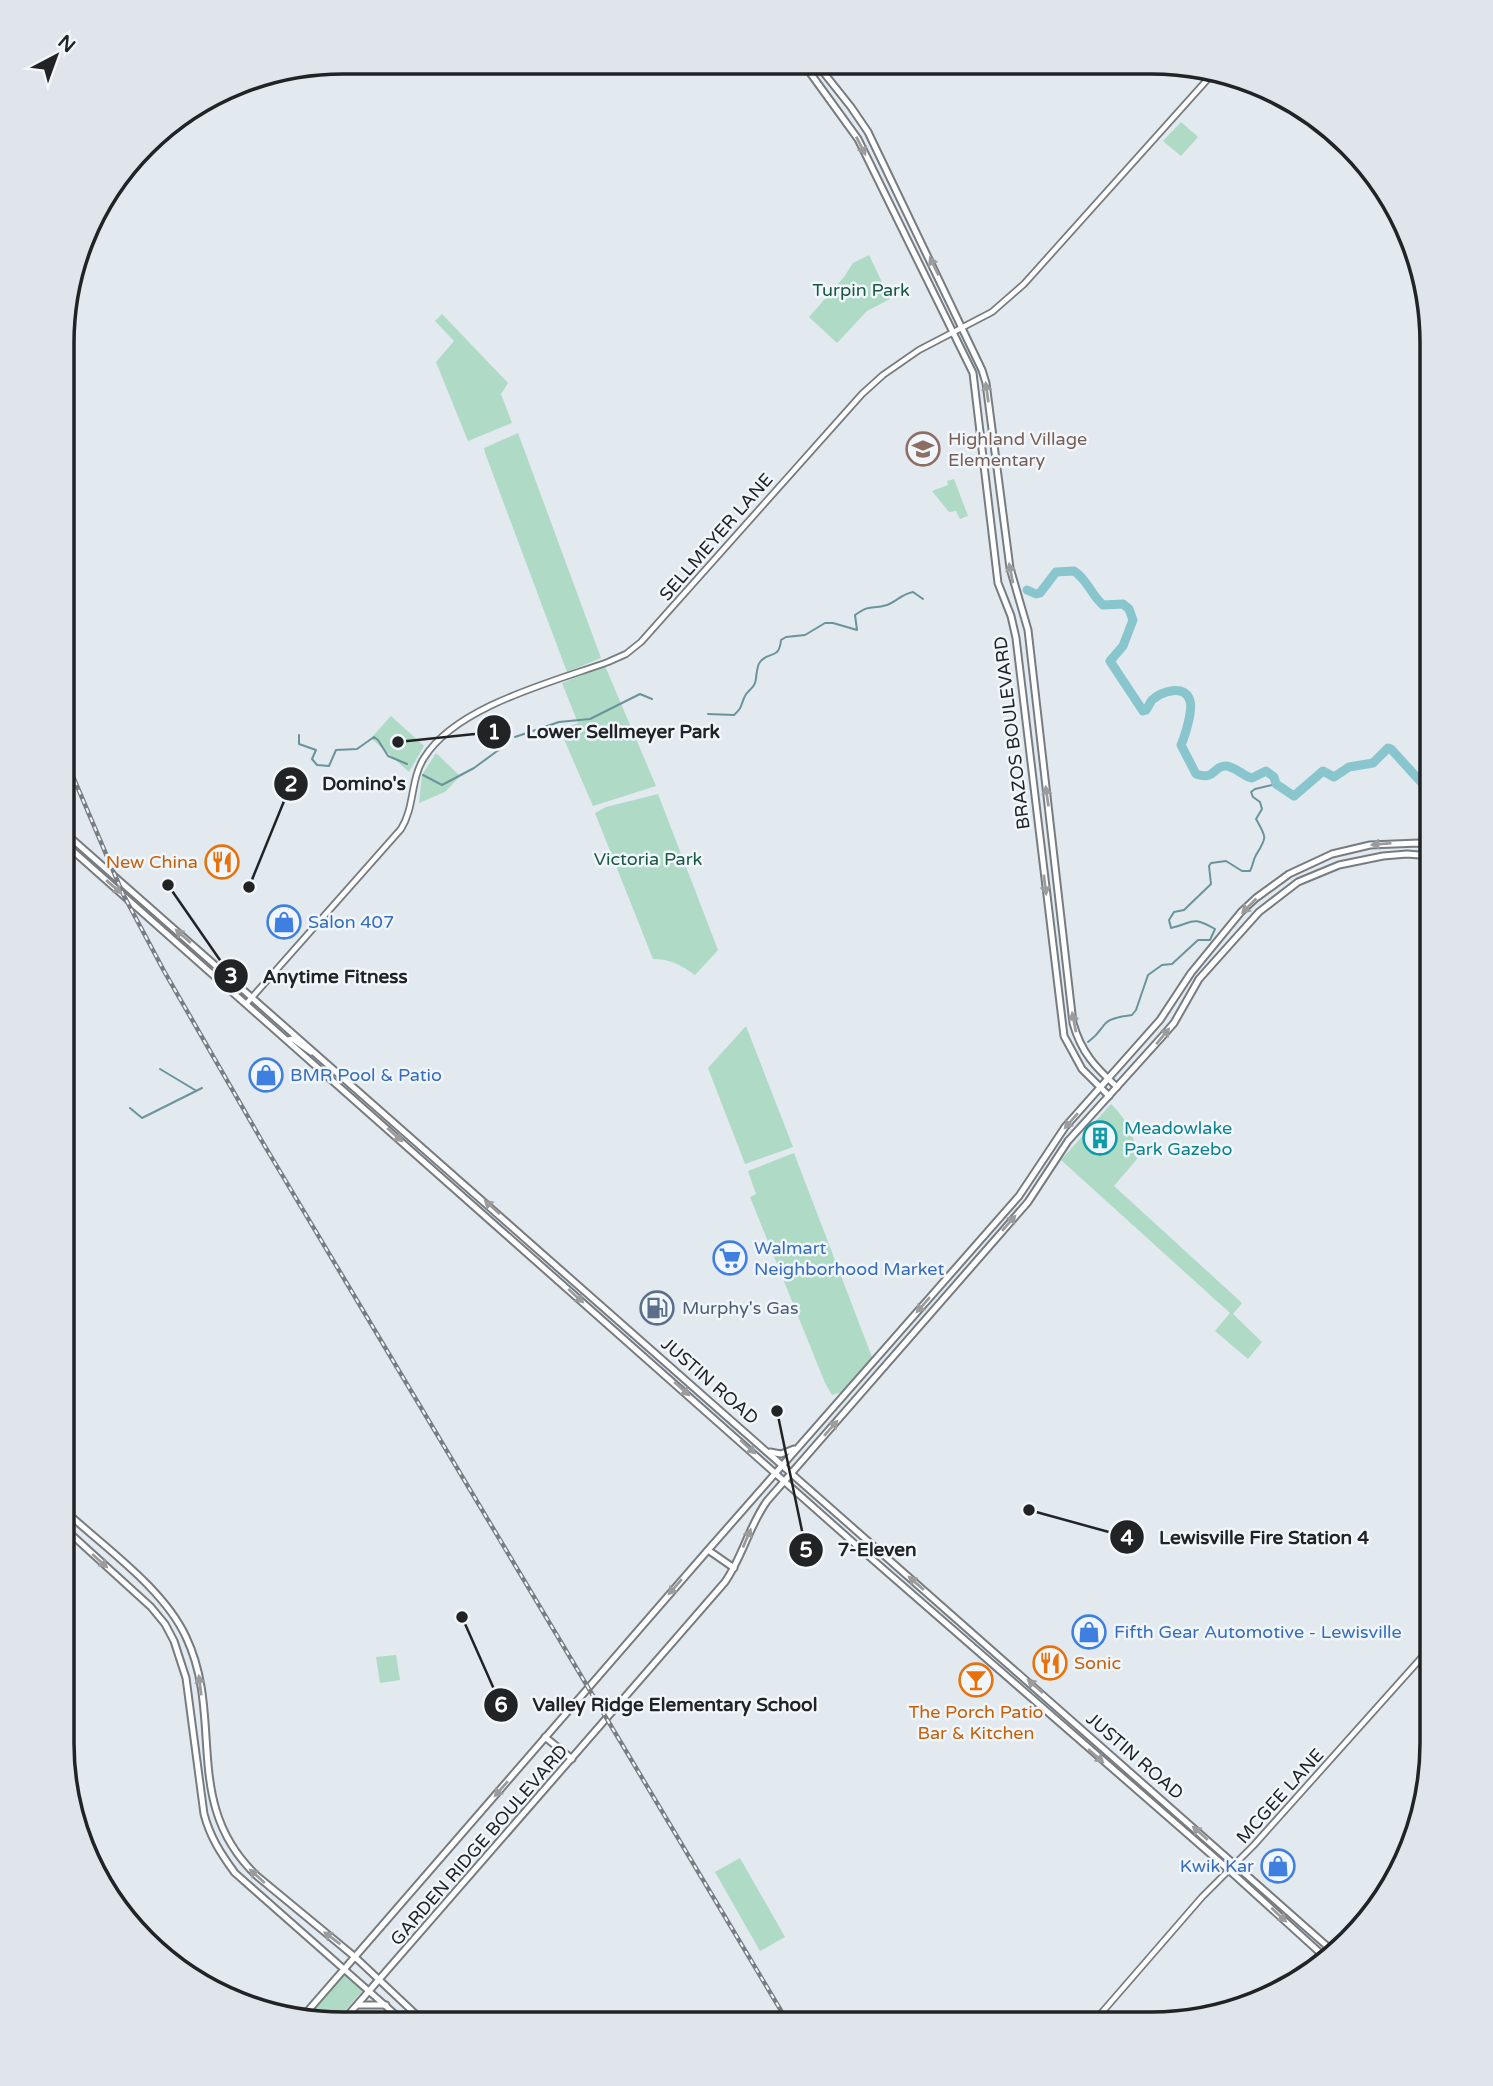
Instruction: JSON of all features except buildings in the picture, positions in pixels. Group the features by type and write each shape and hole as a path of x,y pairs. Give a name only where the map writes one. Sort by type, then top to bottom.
{"main road":[{"name":"BRAZOS BOULEVARD","path":"811,74 858,139 975,380 998,583 1016,638 1064,1036 1082,1069 1109,1096"},
{"name":"BRAZOS BOULEVARD","path":"824,74 868,132 978,357 986,383 999,495 1013,583 1028,630 1073,1023 1078,1042 1087,1058 1117,1087"},
{"path":"989,496 999,495"},
{"path":"1039,837 1052,836"},
{"name":"JUSTIN ROAD","path":"74,841 1328,1946"},
{"path":"309,2010 1019,1196 1065,1127 1160,1020 1191,973 1241,912 1275,883 1304,866 1347,850 1393,843 1420,844"},
{"name":"JUSTIN ROAD","path":"74,852 1320,1952"},
{"name":"GARDEN RIDGE BOULEVARD","path":"351,2012 715,1594 734,1568 758,1513 1028,1202 1062,1149 1174,1023 1199,979 1249,922 1273,900 1310,876 1354,861 1394,855 1420,856"},
{"path":"288,1040 293,1039 320,1057"},
{"path":"645,1356 652,1349"},
{"path":"853,1386 863,1391"},
{"path":"769,1452 786,1453 802,1443"},
{"path":"74,1519 142,1579 176,1617 194,1656 198,1673 211,1789 220,1827 228,1842 244,1863 355,1957 414,2012"},
{"path":"74,1538 139,1595 165,1624 174,1641 186,1678 208,1831 218,1851 235,1872 394,2012"},
{"path":"865,1553 871,1544"},
{"path":"708,1550 734,1568"},
{"path":"934,1613 941,1605"},
{"path":"545,1737 572,1759"},
{"path":"1121,1777 1128,1769"},
{"path":"283,1914 291,1905"},
{"path":"358,2005 387,2005"}],"street":[{"name":"SELLMEYER LANE","path":"247,1003 401,829 410,815 413,785 422,760 443,735 481,710 608,662 635,647 656,627 862,394 911,355 992,312 1024,284 1207,80"},
{"name":"MCGEE LANE","path":"1102,2012 1178,1923 1236,1864 1420,1659"}],"green space":[{"path":"1181,122 1198,137 1181,156 1163,141"},
{"name":"Turpin Park","path":"869,255 890,299 867,311 837,343 809,317 853,263"},
{"path":"442,314 508,383 501,394 512,423 468,441 436,362 454,341 435,321"},
{"path":"518,433 601,658 567,672 485,453 484,448"},
{"path":"954,479 968,516 960,519 956,511 949,512 932,491 948,485 947,481"},
{"name":"Victoria Park","path":"605,666 656,786 593,806 560,730 578,723 562,683"},
{"path":"391,716 424,746 409,772 371,738"},
{"path":"436,753 460,776 445,792 419,803 422,775"},
{"name":"Victoria Park","path":"658,794 718,950 695,975 675,963 653,959 595,813 606,807"},
{"path":"746,1026 793,1147 745,1164 708,1068"},
{"path":"1111,1104 1130,1129 1137,1159 1114,1186 1242,1303 1233,1314 1262,1342 1248,1359 1215,1331 1230,1313 1061,1160"},
{"path":"794,1153 872,1357 842,1392 832,1395 750,1197 756,1194 748,1171"},
{"path":"396,1655 400,1680 380,1683 376,1657"},
{"path":"740,1858 785,1937 760,1951 715,1872"},
{"path":"345,1972 364,1989 344,2012 312,2010"}],"waterway":[{"path":"1027,590 1040,593 1056,572 1074,571 1103,605 1123,604 1129,609 1133,620 1123,646 1110,661 1143,711 1161,694 1178,691 1187,695 1190,710 1181,745 1196,774 1207,776 1222,766 1233,768 1252,778 1266,771 1274,777 1276,784 1294,796 1323,771 1334,777 1349,767 1373,763 1388,748 1420,781"},
{"path":"708,714 734,715 756,681 760,662 776,653 781,640 786,637 805,635 825,623 857,630 855,615 865,609 887,605 913,592 923,599"},
{"path":"515,737 559,722 590,719 640,694 652,699"},
{"path":"299,735 299,744 316,750 312,759 317,765 329,766 336,750 357,749 374,737 388,756 407,764"},
{"path":"423,775 442,785 474,768 504,746"},
{"path":"1088,1042 1108,1021 1132,1015 1148,975 1162,965 1172,964 1198,940 1210,940 1215,929 1201,922 1192,921 1171,928 1169,920 1174,912 1184,910 1211,884 1211,863 1226,861 1242,871 1250,871 1264,837 1256,819 1262,809 1260,802 1251,792 1276,784"},
{"path":"160,1069 195,1090"},
{"path":"130,1108 142,1118 202,1088"}],"railway":[{"path":"74,779 123,894 164,971 263,1143 782,2012"}],"place":[{"name":"Highland Village Elementary","path":"923,449"},
{"name":"Lower Sellmeyer Park","path":"398,742"},
{"name":"New China","path":"222,862"},
{"name":"Anytime Fitness","path":"168,885"},
{"name":"Domino's","path":"249,887"},
{"name":"Salon 407","path":"284,922"},
{"name":"BMR Pool & Patio","path":"266,1075"},
{"name":"Meadowlake Park Gazebo","path":"1100,1138"},
{"name":"Walmart Neighborhood Market","path":"730,1258"},
{"name":"Murphy's Gas","path":"657,1308"},
{"name":"7-Eleven","path":"777,1411"},
{"name":"Lewisville Fire Station 4","path":"1029,1510"},
{"name":"Valley Ridge Elementary School","path":"462,1617"},
{"name":"Fifth Gear Automotive - Lewisville","path":"1089,1632"},
{"name":"Sonic","path":"1050,1663"},
{"name":"The Porch Patio Bar & Kitchen","path":"976,1680"},
{"name":"Kwik Kar","path":"1278,1866"}]}
